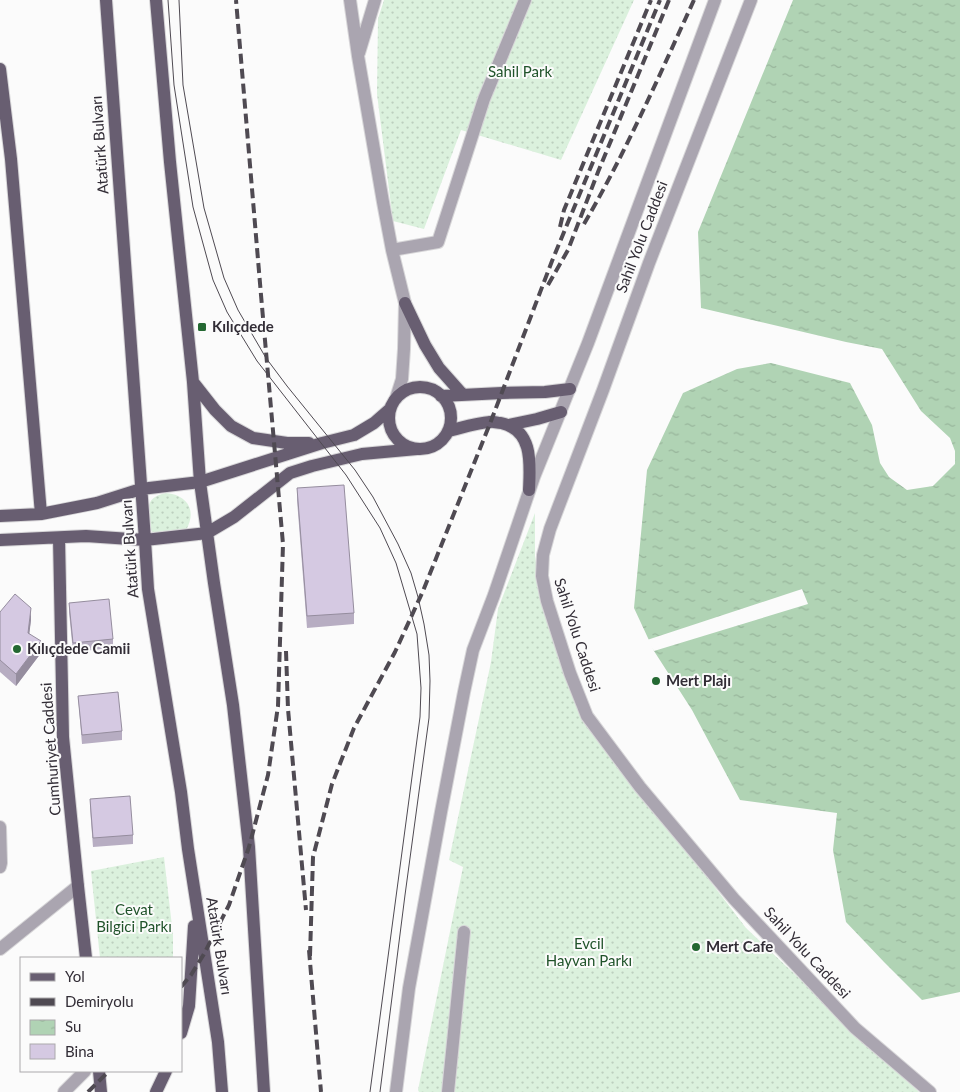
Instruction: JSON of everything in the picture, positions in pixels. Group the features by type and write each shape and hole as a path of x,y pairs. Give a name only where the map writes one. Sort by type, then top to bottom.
{"main road":[{"name":"Atatürk Bulvarı","path":"106,0 148,589 181,792 218,1042 222,1092"},
{"name":"Atatürk Bulvarı","path":"156,0 170,162 193,382 200,482 233,705 249,847 264,1092"},
{"path":"0,69 6,160 41,514"},
{"path":"405,303 425,345 439,368 463,395"},
{"path":"193,382 215,410 231,426 252,438 287,443 322,443"},
{"path":"0,516 41,514 97,503 141,489 200,482 322,443 354,435 374,423 401,393 410,388 421,387 431,389 441,396 450,411 451,421 448,431 434,445 426,448 362,454 312,466 290,474 234,517 207,533 146,540 86,536 0,540"},
{"path":"441,396 546,392 570,389"},
{"path":"393,404 389,418 390,427 394,435 400,442 417,449"},
{"path":"509,425 560,412"},
{"path":"448,431 491,421 509,425 520,433 527,446 531,460 529,490"},
{"name":"Cumhuriyet Caddesi","path":"59,538 63,737 86,957"},
{"path":"182,1030 189,1006 196,900"},
{"path":"100,1072 101,1092"},
{"path":"156,1092 166,1072"}],"street":[{"path":"350,0 392,250 405,303 402,379 393,404"},
{"path":"358,56 375,0"},
{"path":"392,250 438,242 484,99 525,0"},
{"path":"396,1092 409,988 473,650 494,595 529,490 588,343 715,0"},
{"name":"Sahil Yolu Caddesi","path":"751,0 649,263 556,512 543,556 542,576 547,601 570,673 587,716 628,771 734,899 855,1028 930,1092"},
{"path":"0,827 0,867"},
{"path":"0,949 78,886"},
{"path":"448,1092 464,932"},
{"path":"64,1092 84,1072"}],"green space":[{"name":"Sahil Park","path":"384,0 634,0 561,160 461,130 424,229 393,221 377,94 378,19"},
{"path":"166,493 174,494 185,501 191,516 186,530 159,537 149,527 148,509 152,499"},
{"name":"Evcil Hayvan Parkı","path":"535,513 535,556 539,582 584,716 746,928 919,1092 419,1092 463,867 449,860 491,662 498,609"},
{"name":"Cevat Bilgici Parkı","path":"164,857 173,935 173,957 100,957 91,871"}],"water":[{"path":"793,0 960,0 960,992 922,1000 846,922 833,850 837,813 740,800 692,710 654,651 634,608 647,470 683,393 737,369 771,363 850,383 872,425 880,463 889,477 907,490 933,486 955,464 955,451 950,438 921,411 882,349 701,308 698,232"}],"pier":[{"path":"802,589 808,604 654,651 647,640"}],"building":[{"path":"344,485 354,613 307,616 297,488"},
{"name":"Kılıçdede Camii","path":"15,594 31,608 28,633 41,641 16,674 0,660 0,612"},
{"path":"109,599 113,639 73,643 69,603"},
{"path":"118,692 122,731 82,735 78,696"},
{"path":"130,796 133,835 93,838 90,799"}],"tram line":[{"path":"168,0 174,85 193,207 213,280 227,312 257,361 346,475 380,528 396,563 417,634 421,688 420,717 370,1092"},
{"path":"179,0 183,85 204,208 224,278 238,310 266,358 355,470 373,497 411,573 424,624 429,655 429,718 380,1092"}],"railway":[{"path":"182,986 204,954 229,905 249,847 268,775 278,706 283,544 236,0"},
{"path":"560,227 564,210 651,0"},
{"path":"310,956 313,857 332,784 354,728 395,652 423,591 552,261 660,0"},
{"path":"548,285 568,250 669,0"},
{"path":"584,224 628,142 694,0"},
{"path":"286,651 288,709 306,910"},
{"path":"309,950 321,1092"},
{"path":"88,1092 108,1072"}],"place":[{"name":"Kılıçdede","path":"202,327"},
{"name":"Kılıçdede Camii","path":"17,649"},
{"name":"Mert Plajı","path":"656,681"},
{"name":"Mert Cafe","path":"696,947"}]}
